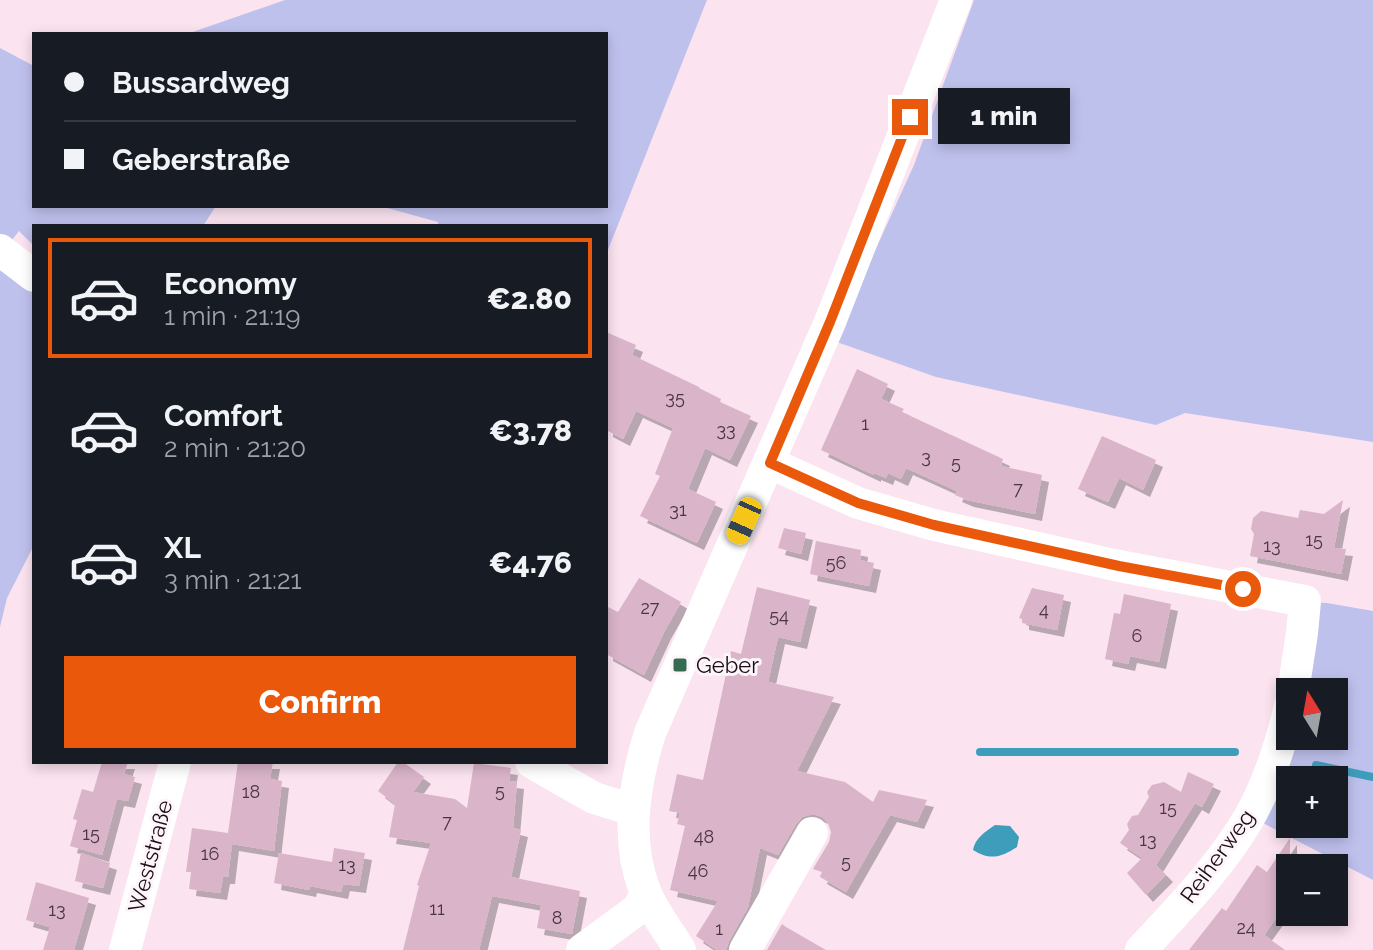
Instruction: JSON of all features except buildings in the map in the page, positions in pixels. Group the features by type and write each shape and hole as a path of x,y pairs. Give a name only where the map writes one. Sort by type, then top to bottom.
{"street":[{"path":"680,950 646,893 636,859 633,810 641,762 650,733 830,322 956,0"},
{"path":"0,250 32,274"},
{"path":"770,463 858,503 934,525 1119,566 1305,601 1295,678"},
{"name":"Reiherweg","path":"1141,950 1214,867 1249,817 1277,750"},
{"name":"Weststraße","path":"125,950 174,764"},
{"path":"534,764 594,798 633,810"},
{"path":"745,950 812,833"},
{"path":"582,950 638,909 646,893"}],"shaded area":[{"path":"285,0 707,0 608,250 608,224 438,224 387,208 608,208 608,32 193,32"},
{"path":"974,0 1373,0 1373,442 1185,413 1156,425 936,377 834,341 914,165"},
{"path":"0,48 32,65 32,208 215,208 204,224 32,224 32,244 19,231 12,240 0,234"},
{"path":"0,268 32,287 32,549 7,598 0,627"},
{"path":"1306,602 1373,611 1373,880 1348,867 1348,854 1323,854 1292,838 1348,838 1348,766 1281,766 1286,750 1348,750 1348,678 1296,678"},
{"path":"1276,781 1276,830 1263,823"},
{"path":"995,825 1010,826 1019,837 1017,847 996,856 985,856 973,850 978,839"}],"waterway":[{"path":"980,752 1235,752"},
{"path":"1316,765 1373,777"}],"place":[{"name":"Geber","path":"680,665"}],"route":[{"path":"910,117 830,322 770,463 858,503 934,525 1119,566 1243,589"}]}
